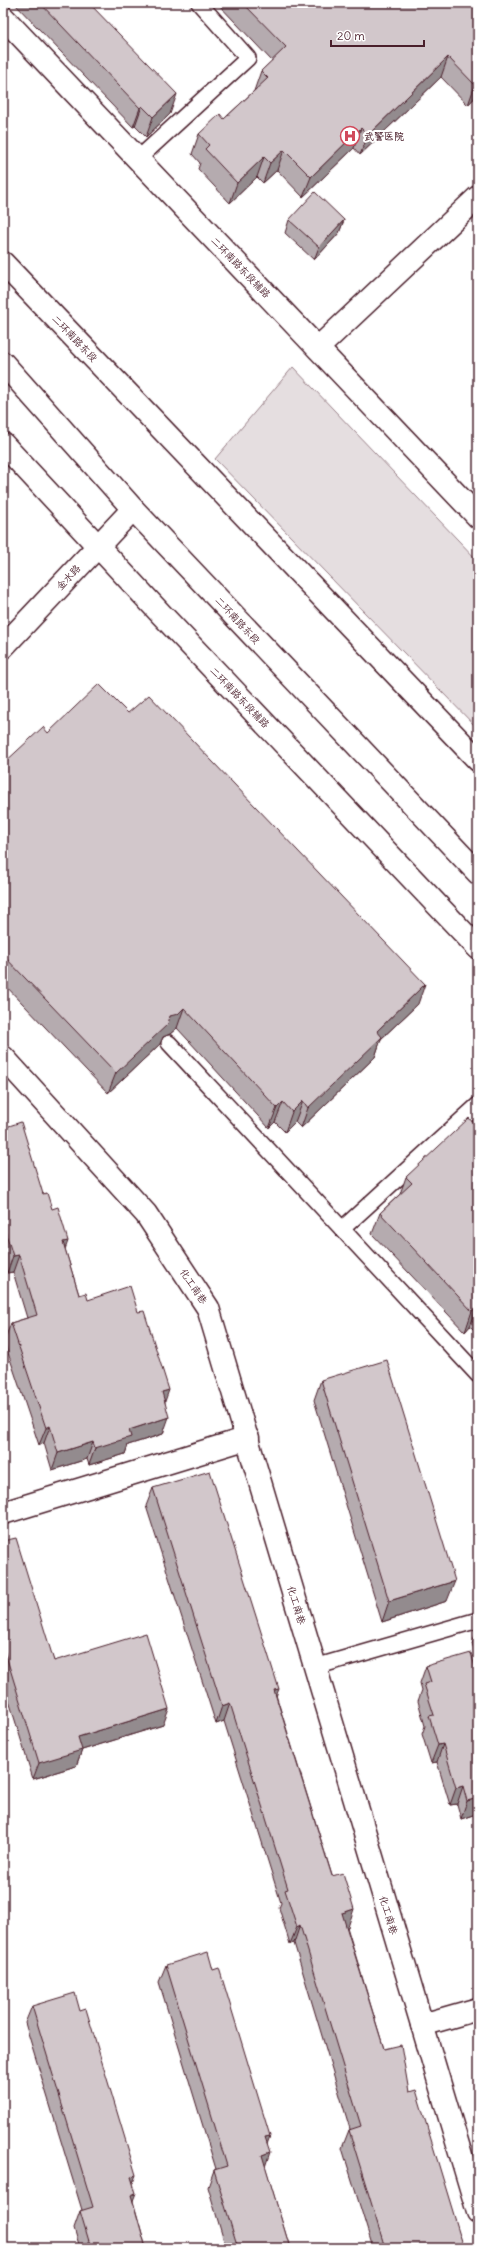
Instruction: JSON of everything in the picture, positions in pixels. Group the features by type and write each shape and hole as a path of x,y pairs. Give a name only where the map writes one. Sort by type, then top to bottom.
{"main road":[{"name":"二环南路东段辅路","path":"3,17 478,517"},
{"path":"318,348 478,197"},
{"name":"二环南路东段","path":"3,263 478,760"},
{"name":"二环南路东段","path":"3,363 133,510 478,873"},
{"name":"二环南路东段辅路","path":"3,444 97,546 478,948"},
{"name":"金水路","path":"3,647 97,546 133,510"},
{"name":"化工南巷","path":"3,1058 146,1214 208,1308 478,2212"},
{"path":"3,1513 248,1438"},
{"path":"422,2025 478,2009"}],"lane":[{"path":"138,159 248,58 200,3"},
{"path":"169,1043 478,1375"},
{"path":"342,1229 478,1105"},
{"path":"315,1667 478,1620"}],"shaded area":[{"path":"293,367 478,561 478,729 215,459"}],"building":[{"path":"40,3 89,3 177,94 153,117 142,106 140,108"},
{"path":"243,3 478,3 478,81 475,85 448,57 368,135 361,128 311,177 284,150 270,163 264,157 237,183 205,149 209,145 199,134 220,114 224,119 268,78 261,71 286,47"},
{"path":"315,192 344,220 319,247 289,220"},
{"path":"99,684 128,713 149,695 425,984 377,1031 382,1037 308,1108 303,1101 292,1112 283,1102 277,1108 184,1008 178,1014 170,1016 168,1024 116,1073 3,955 3,764 43,727 48,733"},
{"path":"469,1118 474,1124 478,1120 478,1306 472,1311 380,1213 412,1183 406,1177"},
{"path":"21,1122 43,1194 47,1193 52,1209 58,1207 68,1241 63,1242 79,1295 86,1293 88,1300 130,1286 138,1312 144,1311 169,1390 162,1392 169,1417 129,1430 131,1437 95,1448 93,1442 58,1453 50,1426 46,1428 11,1323 37,1315 19,1255 13,1256 3,1224 3,1128"},
{"path":"387,1360 455,1581 389,1601 321,1380"},
{"path":"210,1471 279,1689 274,1690 332,1876 343,1873 354,1909 342,1913 384,2049 401,2045 409,2092 416,2090 464,2248 385,2248 349,2130 361,2126 300,1925 297,1927 285,1890 288,1889 230,1703 222,1706 153,1488"},
{"path":"16,1538 54,1661 146,1633 169,1709 78,1737 82,1750 39,1763 3,1646 3,1541"},
{"path":"471,1653 478,1677 478,1798 467,1801 463,1786 456,1788 443,1744 438,1745 429,1716 434,1715 424,1684 431,1682 426,1666"},
{"path":"208,1952 213,1970 219,1968 270,2136 265,2137 270,2152 262,2155 290,2248 238,2248 214,2170 227,2166 166,1965"},
{"path":"75,1993 80,2011 86,2009 136,2175 131,2177 136,2193 131,2195 146,2248 91,2248 80,2211 93,2207 32,2006"}],"place":[{"name":"武警医院","path":"350,136"}]}
